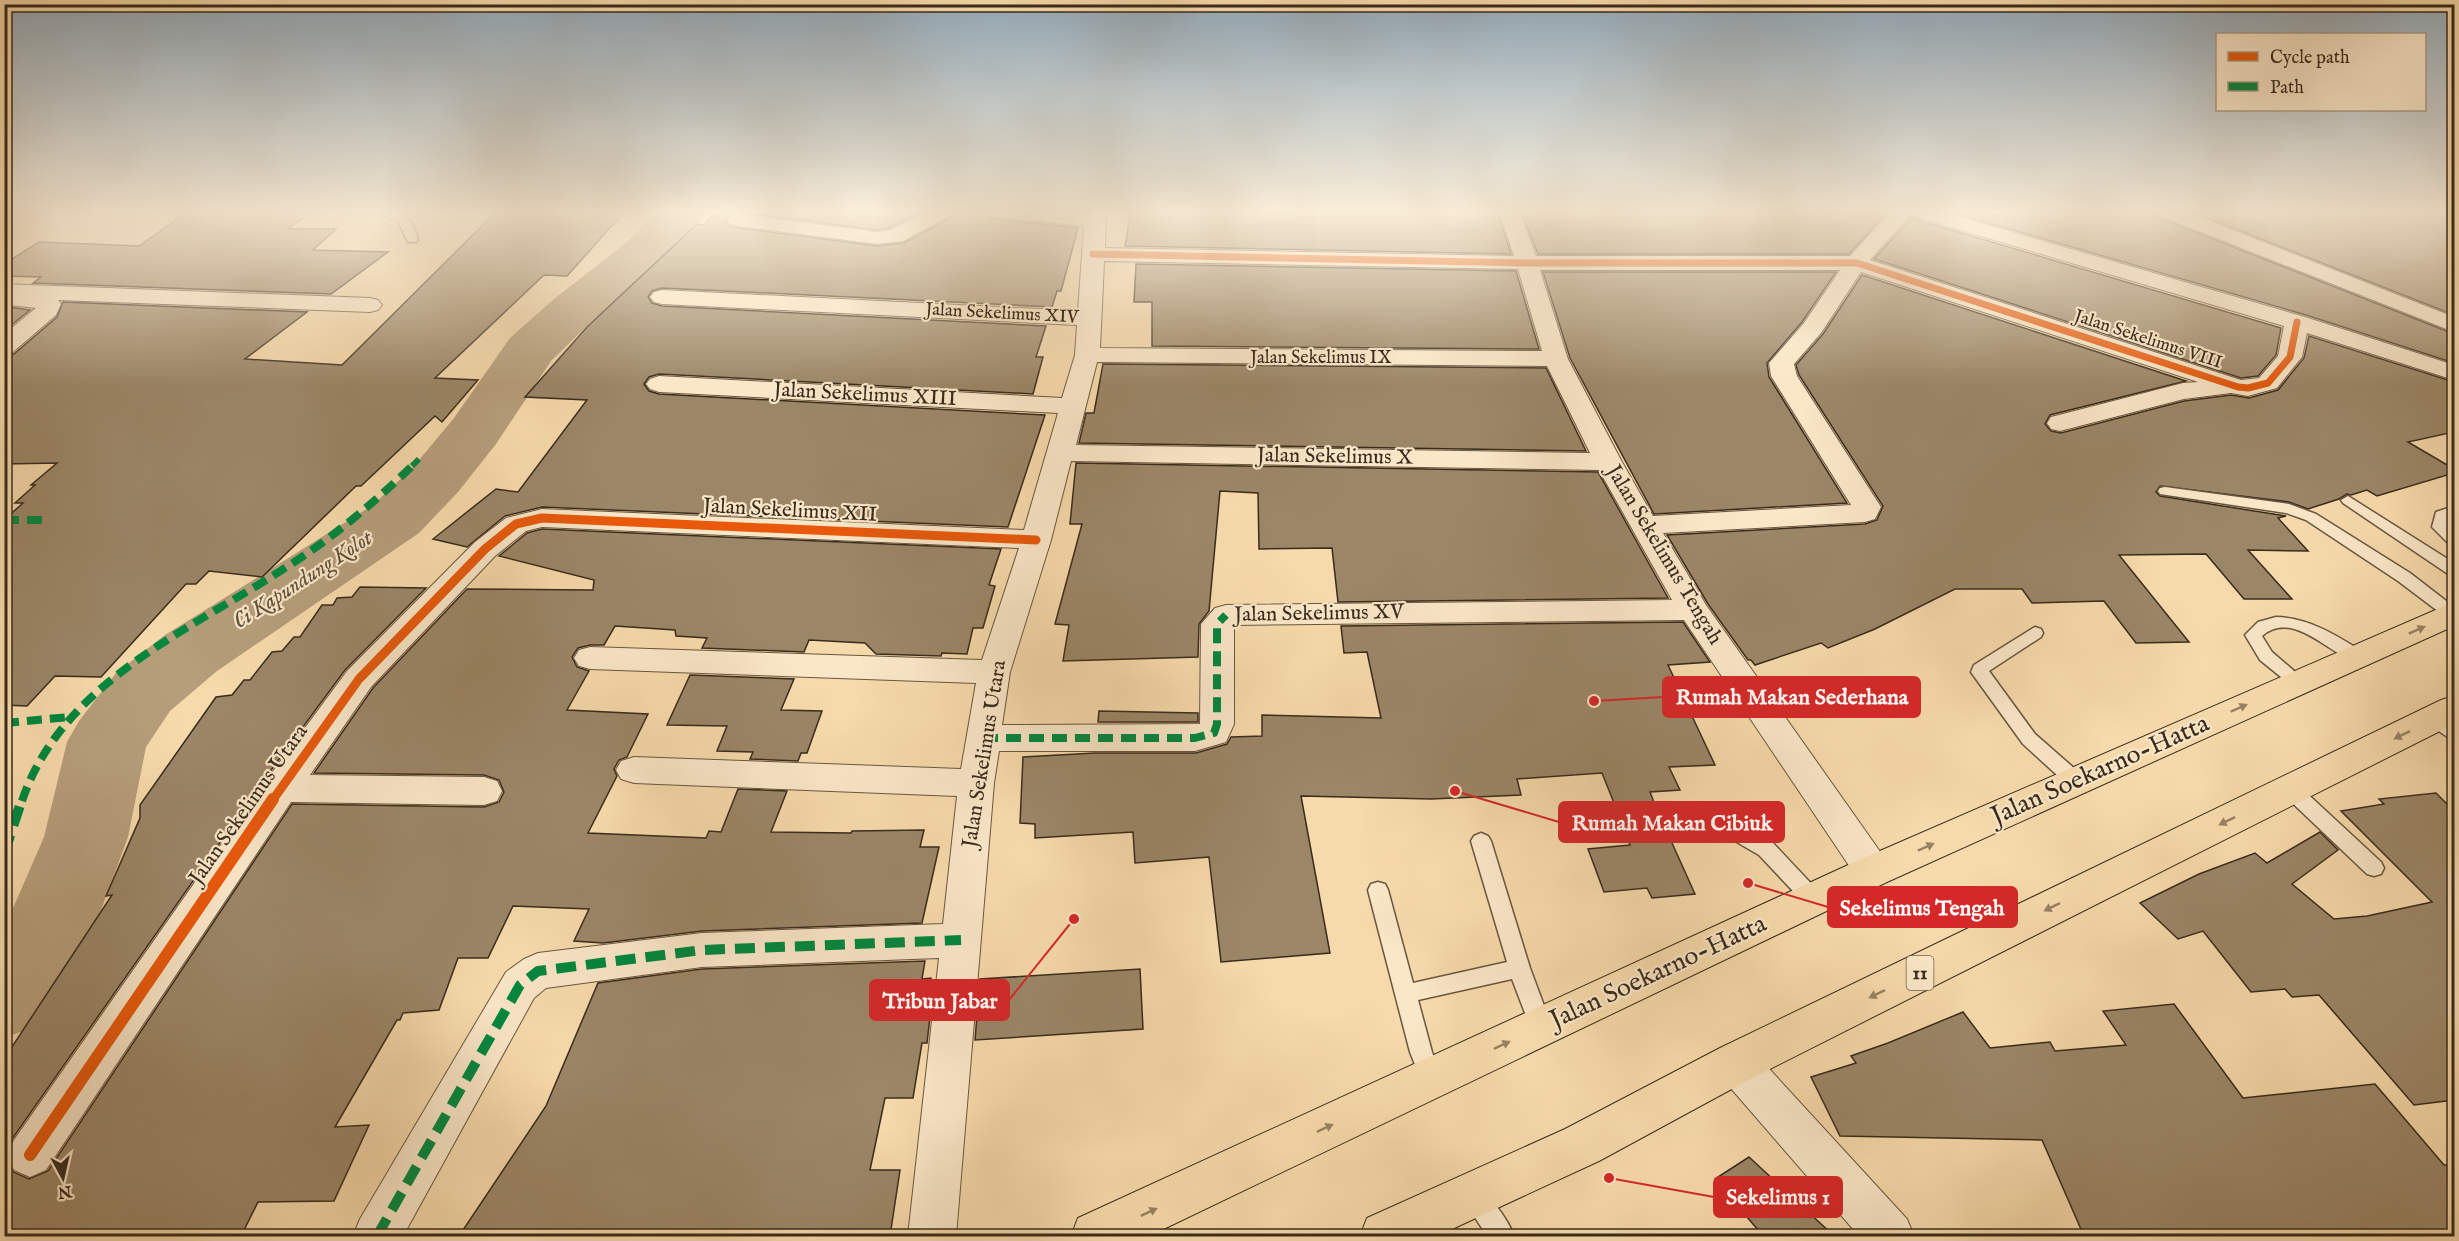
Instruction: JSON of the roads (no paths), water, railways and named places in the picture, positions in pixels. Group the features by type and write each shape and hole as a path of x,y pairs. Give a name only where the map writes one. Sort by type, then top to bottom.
{"highway":[{"name":"Jalan Soekarno-Hatta","path":"1096,1236 1873,871 2454,614"},
{"name":"11","path":"1385,1236 1582,1145 1736,1063 2291,790 2448,720"}],"street":[{"name":"Jalan Sekelimus Utara","path":"932,1236 976,783 983,738 994,672 1036,540 1087,355 1092,269"},
{"name":"Jalan Sekelimus Tengah","path":"1529,269 1556,359 1608,462 1693,610 1873,871"},
{"path":"1645,525 1865,513 1867,507 1784,376 1781,363 1815,325 1853,269"},
{"name":"Jalan Sekelimus VIII","path":"1875,269 2238,387 2248,388 2268,383 2290,357 2297,322"},
{"path":"2115,269 2297,322 2454,373"},
{"path":"2312,269 2454,325"},
{"path":"4,291 370,305"},
{"name":"Jalan Sekelimus XIV","path":"662,297 1090,319"},
{"path":"4,300 35,300 49,304 48,310 4,347"},
{"name":"Jalan Sekelimus IX","path":"1087,355 1556,359"},
{"name":"Jalan Sekelimus XIII","path":"659,384 1072,406"},
{"path":"2060,423 2183,391 2238,387"},
{"name":"Jalan Sekelimus X","path":"1061,453 1608,462"},
{"name":"Jalan Sekelimus Utara","path":"30,1155 281,788 359,679 484,549 516,524 542,518"},
{"name":"Jalan Sekelimus XII","path":"542,518 1036,540"},
{"name":"Jalan Sekelimus XV","path":"983,738 1195,738 1214,733 1217,724 1218,624 1220,618 1226,615 1693,610"},
{"path":"590,658 994,672"},
{"path":"634,770 976,783"},
{"path":"281,788 484,791"},
{"path":"377,1236 520,985 538,971 702,950 961,940"},
{"path":"1736,1063 1890,1236"}],"lane":[{"path":"2165,491 2289,509 2311,517 2404,577 2454,614"},
{"path":"2348,500 2454,570"},
{"path":"2454,511 2441,515 2440,527 2454,541"},
{"path":"2298,682 2269,660 2257,646 2253,635 2259,627 2277,621 2302,626 2326,636 2357,656"},
{"path":"2036,633 1980,669 1980,672 2029,739 2076,781"},
{"path":"2291,790 2374,868"},
{"path":"1586,820 1673,813 1722,823 1766,849 1814,899"},
{"path":"1481,841 1519,968 1541,1027"},
{"path":"1378,890 1405,994 1431,1078"},
{"path":"1405,994 1519,968"},
{"path":"1472,1194 1502,1236"}],"waterway":[{"name":"Ci Kapundung Kolot","path":"4,997 50,926 86,837 107,742 143,692 191,653 396,519 436,479 475,431 530,350 573,310 625,269"}],"place":[{"name":"Rumah Makan Sederhana","path":"1594,701"},
{"name":"Rumah Makan Cibiuk","path":"1455,791"},
{"name":"Sekelimus Tengah","path":"1748,883"},
{"name":"Tribun Jabar","path":"1074,919"},
{"name":"Sekelimus 1","path":"1609,1178"}]}
